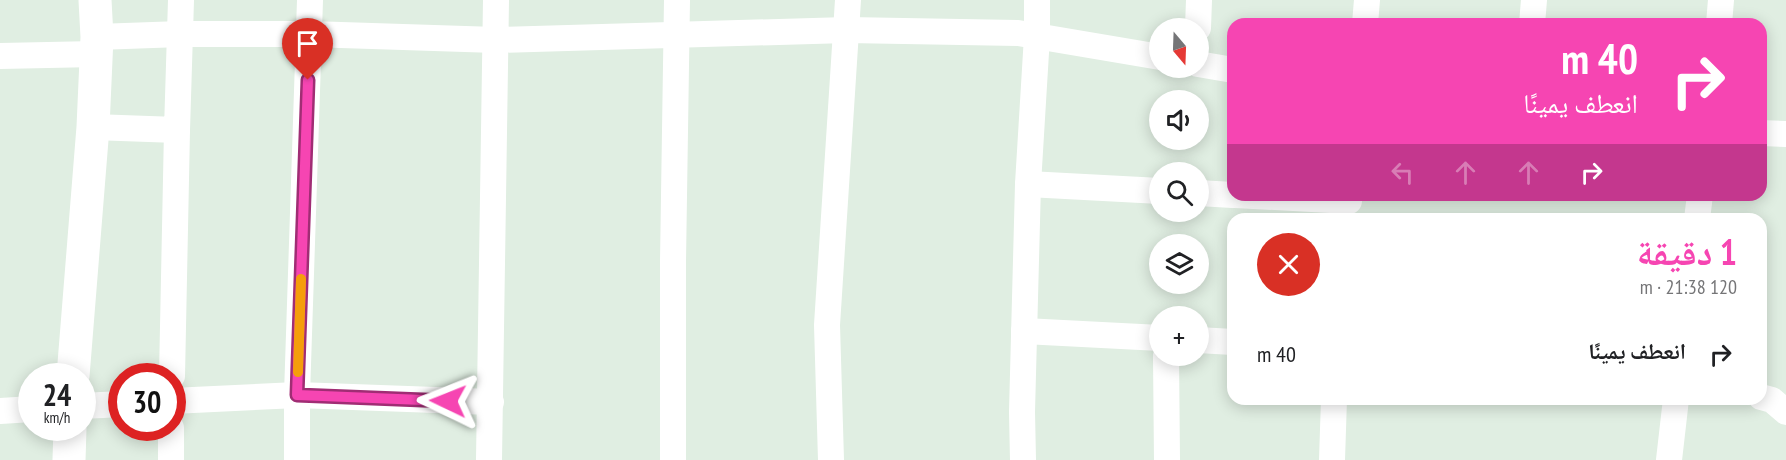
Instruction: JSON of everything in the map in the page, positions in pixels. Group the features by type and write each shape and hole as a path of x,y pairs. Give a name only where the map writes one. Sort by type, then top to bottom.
{"street":[{"path":"74,363 93,127 97,45 95,0"},
{"path":"172,363 181,0"},
{"path":"297,460 297,395 310,0"},
{"path":"489,460 496,0"},
{"path":"673,460 677,0"},
{"path":"831,460 827,325 848,0"},
{"path":"1023,460 1022,412 1028,184 1038,36 1037,0"},
{"path":"1198,18 1199,0"},
{"path":"1366,18 1367,0"},
{"path":"1532,18 1534,0"},
{"path":"1720,18 1722,0"},
{"path":"0,56 180,34 310,34 496,40 847,30 1018,33 1149,55"},
{"path":"1209,66 1227,69"},
{"path":"93,127 177,130"},
{"path":"1767,133 1786,134"},
{"path":"1028,184 1149,190"},
{"path":"1209,194 1227,195"},
{"path":"1303,201 1349,205"},
{"path":"1024,331 1149,337"},
{"path":"1209,341 1227,342"},
{"path":"1166,366 1167,460"},
{"path":"186,400 297,395 491,402"},
{"path":"1767,399 1786,412"},
{"path":"1332,460 1334,405"},
{"path":"1669,460 1675,405"},
{"path":"0,411 18,410"},
{"path":"69,460 70,441"},
{"path":"171,441 171,460"}],"slow traffic":[{"path":"298,372 301,279"}],"route":[{"path":"308,80 297,395 448,401"}]}
